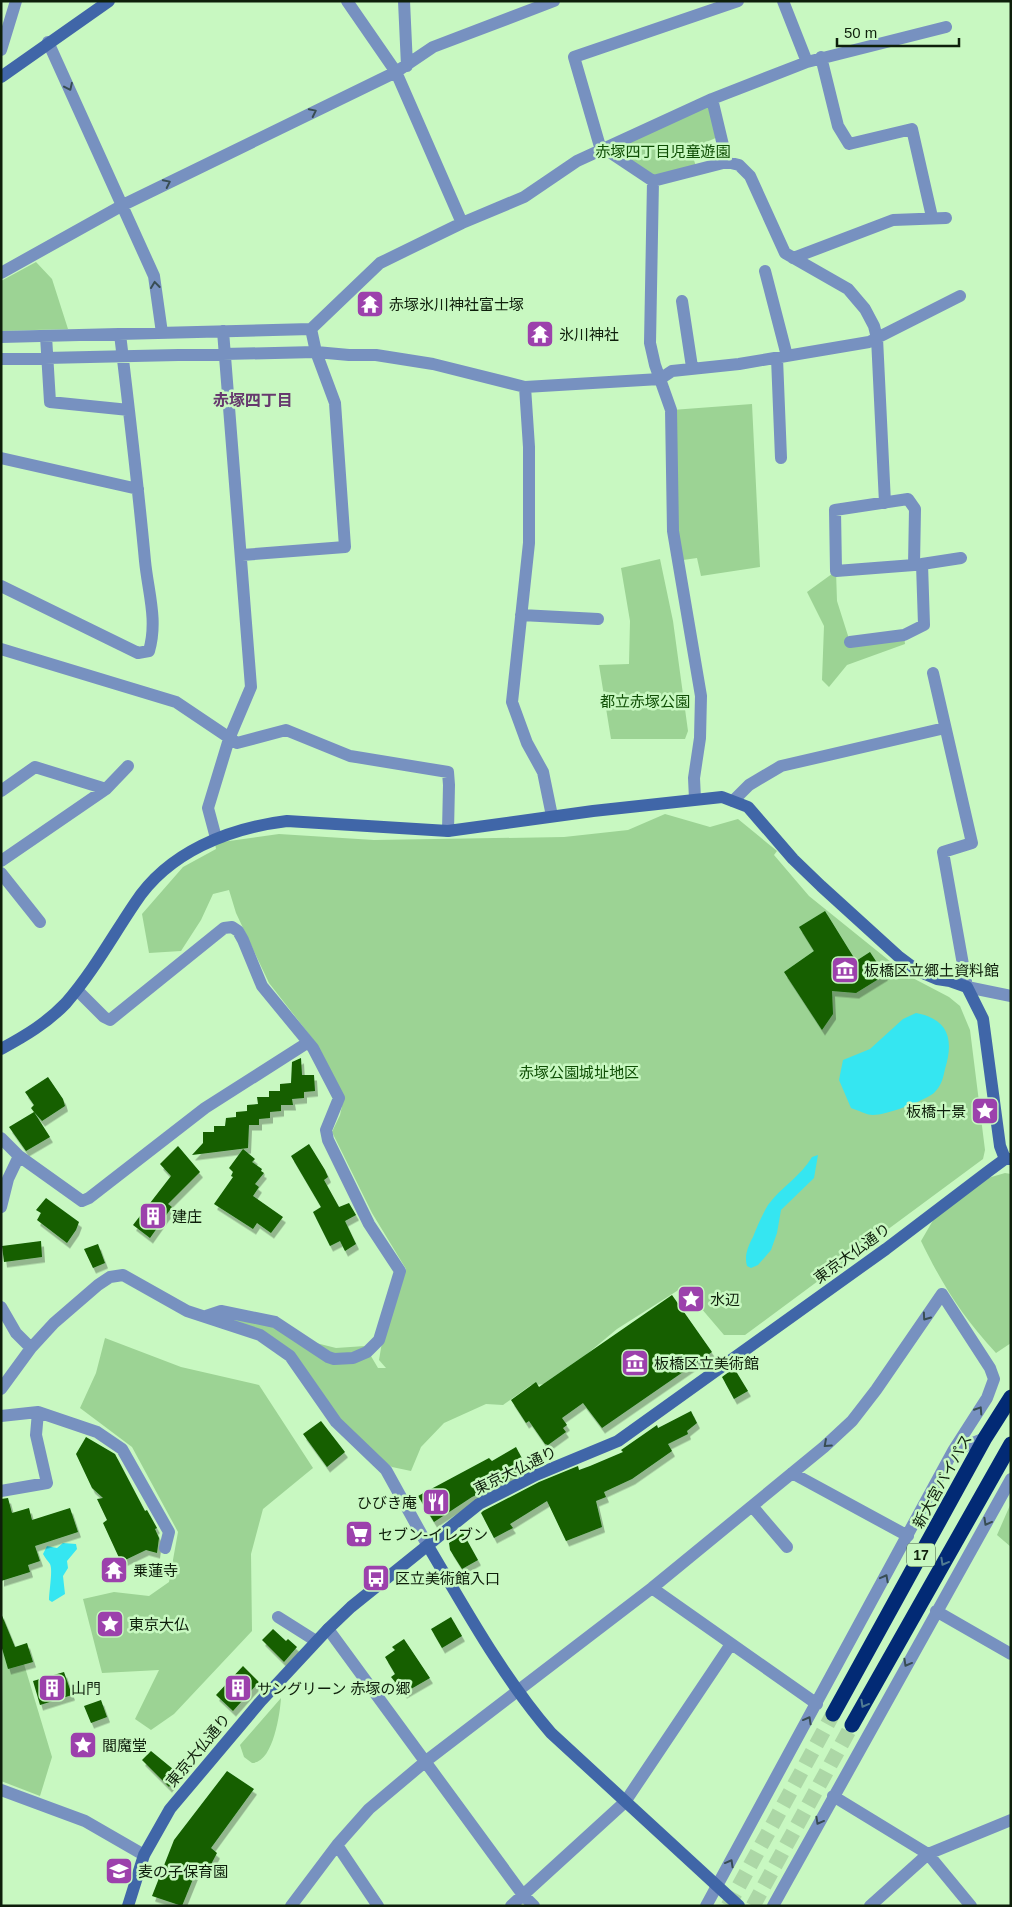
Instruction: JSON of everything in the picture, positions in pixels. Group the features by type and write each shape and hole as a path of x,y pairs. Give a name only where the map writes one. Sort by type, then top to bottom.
{"highway":[{"name":"新大宮バイパス","path":"833,1714 985,1438 1011,1397"},
{"name":"17","path":"852,1725 1011,1444"}],"street":[{"path":"1,50 16,1"},
{"path":"2,77 48,42 109,1"},
{"path":"348,1 401,69 462,223"},
{"path":"401,69 404,1"},
{"path":"1,273 123,205 401,69 433,47 554,1"},
{"path":"738,1 574,57 603,149 653,181 727,162 738,165 750,176 785,253 848,289 865,309 877,338 885,503"},
{"path":"782,1 806,62"},
{"path":"1,337 311,329 380,263 462,223 524,197 578,161 603,149 712,99 820,57 946,27"},
{"path":"48,42 154,276 162,333"},
{"path":"820,57 838,126 849,144 912,129 932,218"},
{"path":"1,69 2,77"},
{"path":"712,99 727,162"},
{"path":"653,181 650,343 671,410 673,531 701,696 700,738 694,778 695,799"},
{"path":"793,258 893,220 946,218"},
{"path":"765,271 782,357 781,458"},
{"path":"1,359 316,352 376,355 433,364 525,387 660,379 672,371 692,367 739,364 868,342 960,296"},
{"path":"682,301 692,367"},
{"path":"242,555 345,547 335,403 316,352 311,329"},
{"path":"216,838 208,808 229,739 251,687 224,331"},
{"path":"1,586 138,653 148,651 153,637 154,610 148,587 120,334"},
{"path":"46,336 50,402 129,410"},
{"path":"525,387 529,447 528,543 512,702 526,743 543,772 552,816"},
{"path":"1,458 138,489"},
{"path":"850,642 904,635 924,625 918,565 915,509 908,499 835,510 836,571 918,565 961,558"},
{"path":"521,615 598,620"},
{"path":"1,648 176,702 197,714 237,743 286,730 350,756 448,772 450,785 448,831"},
{"path":"932,673 972,843 944,852 967,987 983,1019 1000,1146 1008,1159"},
{"path":"733,801 749,785 781,766 945,728"},
{"path":"1,861 106,789 128,766"},
{"path":"1,791 35,767 106,789"},
{"path":"1,1049 50,1018 77,990 102,956 136,902 150,885 183,856 216,838 264,824 287,821 448,831 552,816 722,797 748,807 793,859 898,956 918,971 967,987 1011,996"},
{"path":"1,873 40,922"},
{"path":"77,990 104,1017 110,1020 224,928 232,927 238,931 243,940 262,986 313,1048 339,1098 326,1130 328,1140 369,1224 400,1271 379,1340 367,1352 353,1358 334,1359 275,1322 221,1311 206,1316"},
{"path":"1,1138 18,1156 79,1200 86,1199 205,1108 307,1043"},
{"path":"1,1207 8,1179 18,1156"},
{"name":"東京大仏通り","path":"128,1906 144,1855 170,1809 222,1745 328,1629 486,1499 536,1475 618,1441 1008,1159"},
{"path":"1,1389 31,1348 54,1323 98,1285 118,1275 132,1279 187,1311 260,1335 290,1356 336,1422 386,1470 484,1642 516,1691 550,1733 739,1906"},
{"path":"291,1906 337,1845 369,1809 426,1761 652,1588 824,1447 852,1420 876,1390 942,1294 990,1368 994,1379 987,1398 953,1451"},
{"path":"1,1307 16,1332 31,1348"},
{"path":"1,1416 38,1412 97,1432 122,1449 169,1532 165,1548"},
{"path":"1,1491 47,1483 36,1435 38,1412"},
{"path":"953,1451 985,1438"},
{"name":"17","path":"706,1906 953,1451"},
{"path":"792,1473 908,1536"},
{"path":"773,1906 1011,1479"},
{"path":"752,1506 787,1547"},
{"path":"652,1588 817,1704"},
{"path":"936,1612 1011,1654"},
{"path":"278,1617 316,1641"},
{"path":"328,1629 523,1895 534,1906"},
{"path":"511,1906 625,1802 731,1644"},
{"path":"1,1790 85,1821 144,1855"},
{"path":"833,1796 928,1854 970,1906"},
{"path":"870,1906 928,1854 1011,1820"},
{"path":"337,1845 378,1906"}],"green space":[{"name":"赤塚四丁目児童遊園","path":"710,103 718,137 690,149 696,166 655,177 613,149"},
{"path":"36,262 52,279 68,329 1,331 1,281"},
{"path":"752,404 760,567 701,576 697,558 683,560 678,533 672,410"},
{"name":"都立赤塚公園","path":"660,559 673,621 688,731 685,739 611,739 599,665 629,664 630,621 621,568"},
{"path":"836,571 837,601 850,642 904,635 905,644 847,665 829,687 822,680 824,626 807,592"},
{"name":"赤塚公園城址地区","path":"665,814 710,827 738,819 777,851 774,855 809,896 907,975 949,997 960,1006 970,1030 985,1150 983,1159 745,1335 724,1335 689,1294 680,1289 617,1329 551,1384 531,1385 503,1405 486,1404 444,1423 421,1447 411,1471 392,1467 333,1426 289,1354 230,1328 236,1313 316,1343 336,1348 365,1346 378,1368 386,1368 379,1360 382,1342 406,1269 372,1213 332,1132 342,1106 312,1038 269,983 236,913 229,890 213,894 201,920 181,951 149,953 142,914 183,867 216,849 215,843 279,834 374,840 564,837 628,830"},
{"path":"1005,1173 1011,1174 1011,1343 996,1353 954,1300 921,1241 939,1210 988,1178"},
{"path":"105,1338 181,1367 259,1385 313,1468 263,1509 251,1554 252,1631 174,1714 151,1730 135,1719 159,1670 102,1673 83,1599 114,1592 149,1596 169,1582 178,1532 132,1447 80,1408 96,1373"},
{"path":"1011,1503 1011,1547 997,1535"},
{"path":"3,1650 24,1664 52,1757 40,1796 1,1781"},
{"path":"281,1698 277,1726 270,1747 259,1761 252,1763 244,1757 240,1745"}],"water":[{"path":"916,1013 936,1020 946,1032 949,1049 948,1059 938,1088 934,1093 922,1100 887,1113 870,1115 851,1108 839,1080 843,1060 870,1049 903,1019"},
{"path":"818,1155 814,1178 781,1210 777,1233 771,1250 758,1265 751,1268 747,1266 746,1255 748,1247 768,1205 812,1157"},
{"path":"63,1543 76,1544 77,1549 67,1561 68,1568 63,1576 65,1594 52,1602 49,1600 51,1567 43,1554 47,1546 57,1548"}],"building":[{"path":"825,911 856,961 870,952 885,975 856,993 832,991 833,1014 822,1030 784,972 814,951 799,927"},
{"path":"301,1058 302,1075 314,1075 315,1091 304,1092 304,1098 292,1099 293,1105 281,1105 281,1111 270,1112 270,1118 259,1119 259,1125 249,1125 248,1148 192,1155 203,1143 203,1132 214,1132 214,1126 225,1126 226,1118 236,1117 236,1112 247,1111 247,1105 258,1104 257,1097 269,1097 269,1091 280,1091 280,1084 291,1083 292,1062"},
{"path":"48,1077 63,1099 65,1106 42,1121 31,1108 34,1105 25,1092"},
{"path":"34,1112 50,1137 26,1151 9,1127"},
{"path":"309,1144 325,1170 328,1177 324,1180 339,1207 349,1203 356,1215 345,1221 356,1244 345,1251 340,1241 330,1246 313,1212 321,1207 291,1156"},
{"path":"178,1146 200,1172 168,1204 172,1207 150,1238 133,1225 171,1176 160,1164"},
{"path":"243,1149 255,1159 252,1162 262,1169 261,1171 264,1173 255,1184 259,1187 253,1196 283,1217 271,1233 257,1223 253,1229 214,1204 233,1177 231,1176 233,1172 229,1168"},
{"path":"46,1198 79,1222 67,1243 37,1220 41,1213 36,1210"},
{"path":"41,1241 42,1257 4,1262 2,1246"},
{"path":"98,1244 105,1263 93,1268 84,1249"},
{"name":"板橋区立美術館","path":"672,1295 712,1352 602,1428 583,1403 562,1418 567,1425 563,1428 566,1432 548,1445 545,1444 529,1421 526,1423 511,1400 536,1382 539,1387"},
{"path":"734,1368 748,1391 734,1399 722,1377"},
{"path":"691,1411 697,1423 687,1431 688,1434 668,1444 672,1451 632,1479 604,1492 606,1497 596,1501 602,1527 566,1541 547,1501 510,1524 513,1528 494,1538 481,1513 483,1511 539,1482 578,1466 579,1470 623,1452 621,1450 657,1425 658,1428"},
{"path":"321,1421 345,1452 327,1467 303,1434"},
{"path":"86,1437 115,1454 145,1511 147,1510 157,1528 155,1529 159,1538 157,1553 146,1550 121,1562 103,1523 107,1520 97,1499 103,1498 92,1488 76,1454"},
{"path":"516,1447 528,1470 472,1497 434,1522 418,1496 489,1458 492,1461"},
{"path":"8,1498 12,1513 29,1508 32,1520 70,1508 78,1532 35,1546 40,1561 28,1565 30,1572 1,1581 1,1499"},
{"path":"463,1533 478,1560 462,1569 450,1550 449,1543"},
{"path":"1,1613 15,1647 27,1643 33,1662 8,1669 1,1645"},
{"path":"451,1617 462,1636 442,1648 431,1629"},
{"path":"273,1629 286,1641 288,1639 297,1647 284,1662 262,1640"},
{"path":"404,1639 430,1678 404,1693 391,1677 395,1674 385,1657 395,1650 392,1647"},
{"name":"サングリーン 赤塚の郷","path":"243,1666 259,1682 233,1711 216,1695"},
{"name":"山門","path":"64,1672 72,1695 40,1705 33,1681"},
{"path":"101,1700 107,1717 91,1723 84,1706"},
{"path":"151,1751 179,1774 169,1787 142,1760"},
{"path":"227,1771 254,1789 211,1848 217,1853 206,1874 197,1869 182,1906 152,1896 174,1840"}],"tunnel":[{"path":"728,1906 833,1714"},
{"path":"753,1906 852,1725"}],"place":[{"name":"赤塚氷川神社富士塚","path":"370,304"},
{"name":"氷川神社","path":"540,334"},
{"name":"板橋区立郷土資料館","path":"845,970"},
{"name":"板橋十景","path":"985,1111"},
{"name":"建庄","path":"153,1216"},
{"name":"水辺","path":"691,1299"},
{"name":"板橋区立美術館","path":"635,1363"},
{"name":"ひびき庵","path":"436,1502"},
{"name":"セブン-イレブン","path":"359,1534"},
{"name":"乗蓮寺","path":"114,1570"},
{"name":"区立美術館入口","path":"376,1578"},
{"name":"東京大仏","path":"110,1624"},
{"name":"山門","path":"52,1688"},
{"name":"サングリーン 赤塚の郷","path":"238,1688"},
{"name":"閻魔堂","path":"83,1745"},
{"name":"麦の子保育園","path":"119,1871"}],"district":[{"name":"赤塚四丁目","path":"253,400"}]}
